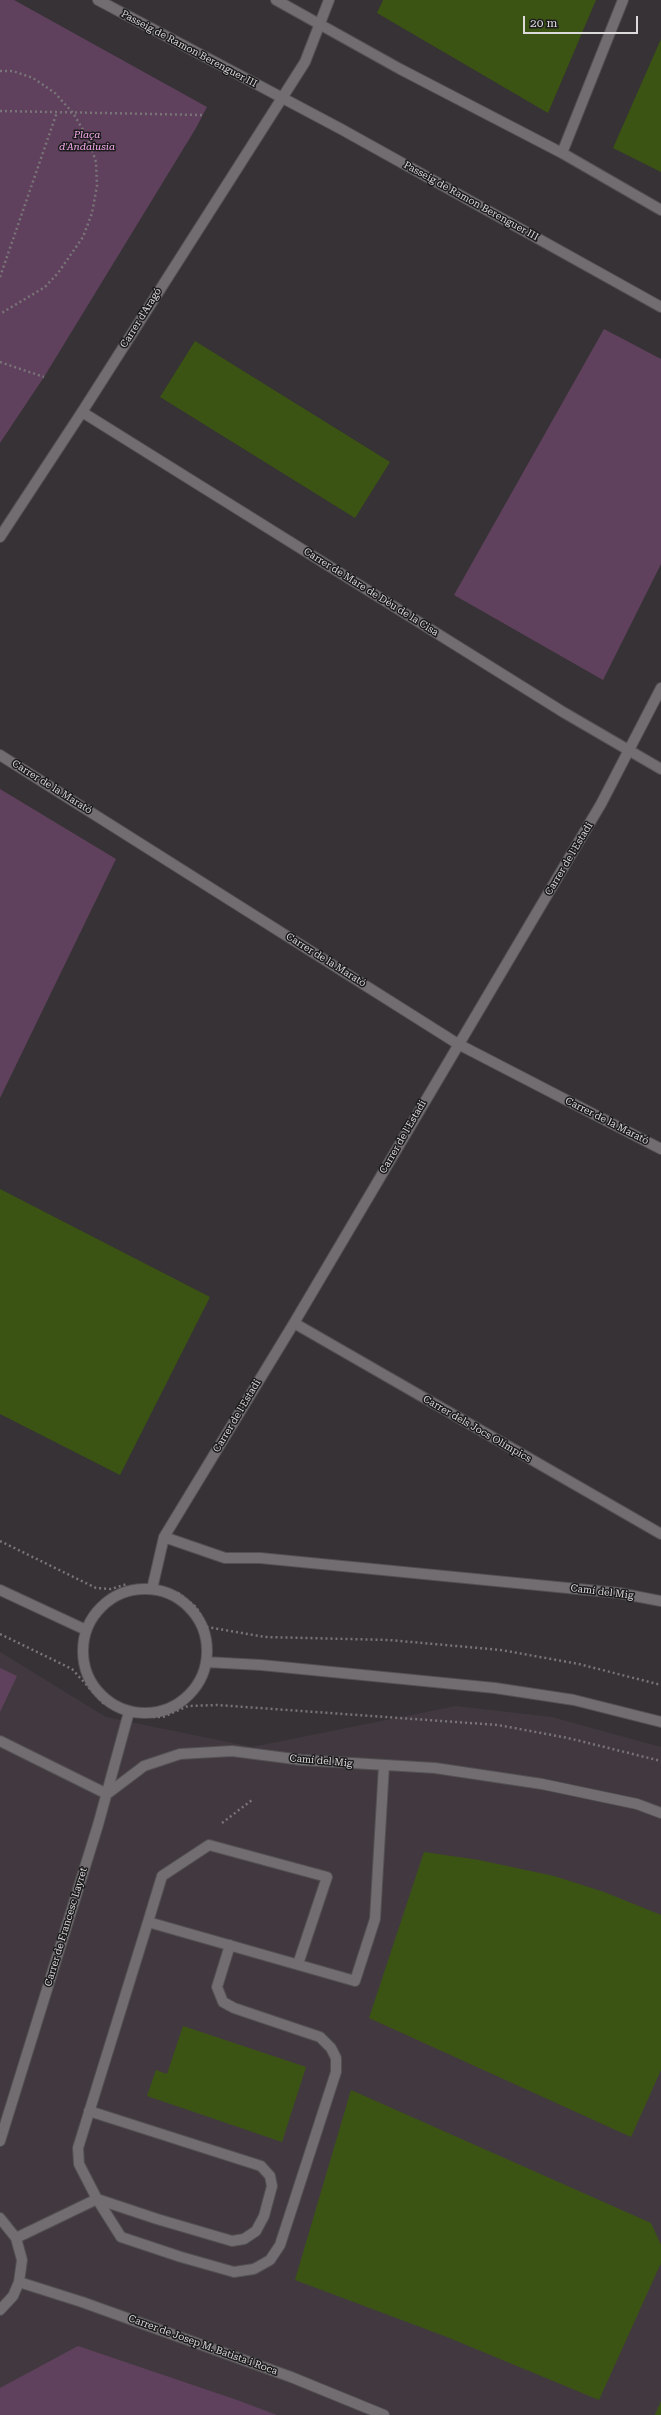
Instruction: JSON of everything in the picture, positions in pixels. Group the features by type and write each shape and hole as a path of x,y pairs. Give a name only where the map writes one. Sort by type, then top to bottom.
{"street":[{"name":"Passeig de Ramon Berenguer III","path":"98,0 348,133 661,307"},
{"path":"276,0 319,25 562,153 661,210"},
{"path":"280,98 304,62 329,0"},
{"path":"562,153 623,0"},
{"name":"Carrer d'Aragó","path":"0,536 82,412 280,98"},
{"name":"Carrer de Mare de Déu de la Cisa","path":"82,412 563,712 661,769"},
{"name":"Carrer de l'Estadi","path":"152,1586 164,1537 294,1323 458,1044 498,981 630,751 661,688"},
{"name":"Carrer de la Marató","path":"0,754 458,1044 661,1149"},
{"name":"Carrer dels Jocs Olímpics","path":"294,1323 661,1534"},
{"name":"Camí del Mig","path":"164,1537 225,1558 268,1559 603,1591 661,1601"},
{"path":"152,1586 170,1593 186,1603 198,1617 205,1634 206,1662 196,1688 182,1701 166,1710 148,1714 129,1715 113,1705 100,1694 90,1680 84,1664 83,1652 86,1630 93,1615 105,1603 118,1594 152,1586"},
{"path":"0,1590 86,1630"},
{"path":"206,1662 261,1665 495,1688 574,1700 661,1722"},
{"name":"Carrer de Francesc Layret","path":"0,2141 107,1794 129,1715"},
{"path":"0,1741 107,1794"},
{"name":"Camí del Mig","path":"107,1794 144,1766 180,1754 232,1751 302,1760 435,1768 542,1784 637,1804 661,1813"},
{"path":"148,1922 355,1981 375,1919 384,1765"},
{"path":"230,1945 218,1987 223,2002 234,2008 320,2036 331,2048 336,2058 336,2072 280,2245 270,2260 254,2269 234,2272 180,2258 121,2237 97,2199 79,2164 78,2148 162,1876 209,1845 327,1877 298,1964"},
{"path":"16,2238 97,2199 156,2219 232,2241 244,2239 256,2231 264,2216 272,2186 270,2176 261,2166 89,2111"},
{"path":"0,2218 16,2238 22,2260 19,2282 13,2296 0,2310"},
{"name":"Carrer de Josep M. Batista i Roca","path":"19,2282 82,2302 291,2377 384,2415"}],"path":[{"path":"0,71 12,72 33,78 55,93 73,113 88,138 96,162 97,186 92,213 83,237 58,273 45,287 0,314"},
{"path":"0,112 203,115"},
{"path":"0,277 57,112"},
{"path":"0,362 44,377"},
{"path":"0,1541 96,1588 111,1589 129,1583 166,1586 181,1594 196,1607 207,1627 265,1637 389,1640 501,1650 579,1664 661,1685"},
{"path":"0,1634 72,1669 101,1703 129,1715 163,1718 188,1706 217,1705 498,1726 568,1738 661,1761"},
{"path":"219,1825 252,1800"}],"shaded area":[{"path":"0,1652 106,1717 252,1747 456,1706 552,1717 661,1747 661,2415 0,2415"}],"green space":[{"name":"Plaça d'Andalusia","path":"0,0 14,0 207,107 196,128 44,377 0,443"},
{"path":"604,329 661,359 661,564 603,680 454,595"},
{"path":"0,789 116,859 0,1098"},
{"path":"0,1668 17,1676 0,1712"},
{"path":"78,2346 277,2415 0,2415 0,2388"}],"building":[{"path":"383,0 596,0 548,113 377,13"},
{"path":"661,39 661,172 613,148"},
{"path":"195,341 390,462 355,518 160,397"},
{"path":"0,1189 210,1297 120,1475 0,1414"},
{"path":"424,1852 479,1860 554,1876 604,1892 661,1915 661,2070 631,2137 369,2018"},
{"path":"183,2026 306,2067 282,2142 147,2096 156,2070 167,2074"},
{"path":"351,2090 651,2223 661,2245 661,2263 599,2400 447,2337 295,2280"},
{"path":"661,2401 661,2415 655,2415"}]}
